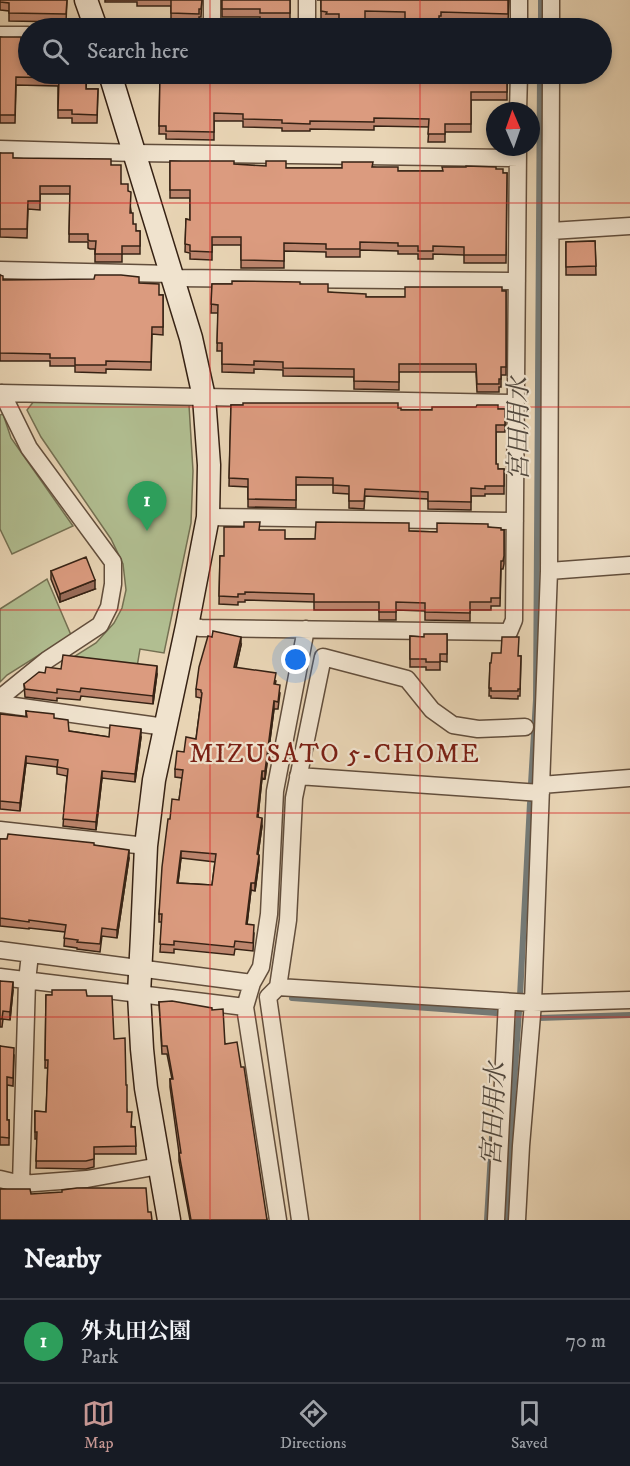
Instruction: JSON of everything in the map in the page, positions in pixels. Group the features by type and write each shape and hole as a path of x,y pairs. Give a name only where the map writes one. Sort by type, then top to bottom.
{"street":[{"path":"86,0 92,18"},
{"path":"212,0 212,18"},
{"path":"307,0 307,18"},
{"path":"519,0 519,18"},
{"path":"551,0 551,18"},
{"path":"0,34 18,35"},
{"path":"113,84 191,338 204,397 209,465 208,517 154,780 146,846 139,994 142,1049 146,1088 169,1220"},
{"path":"518,102 519,84"},
{"path":"517,1220 533,1003 549,571 551,84"},
{"path":"0,149 135,153 486,153"},
{"path":"187,626 509,632 514,620 518,156"},
{"path":"551,231 630,226"},
{"path":"0,270 173,276 517,281"},
{"path":"0,698 47,660 100,625 110,607 113,584 113,562 29,448 1,393 516,403"},
{"path":"208,517 515,521"},
{"path":"549,571 630,566"},
{"path":"278,1220 245,1007 252,983 261,967 269,914 275,791 306,629"},
{"path":"300,1220 268,997 278,987 288,920 294,798 323,657 407,679 432,710 453,725 478,729 525,728"},
{"path":"0,704 165,728"},
{"path":"298,776 541,789 630,778"},
{"path":"0,830 146,846"},
{"path":"0,950 252,983"},
{"path":"21,1184 27,981 30,954"},
{"path":"0,977 245,1007"},
{"path":"278,987 533,1003 630,1000"},
{"path":"496,1220 507,1002"},
{"path":"0,1179 21,1184 87,1179 159,1166"}],"green space":[{"path":"34,401 189,405 193,471 191,523 164,653 140,649 137,667 75,656 96,643 114,623 122,608 126,590 123,564 111,539 41,437 27,410"},
{"path":"3,414 11,438 73,526 12,554 0,529 0,415"},
{"path":"47,579 71,635 7,675 0,682 0,609"}],"building":[{"path":"0,0 67,0 66,14 9,13 9,3 0,2"},
{"path":"171,0 202,0 201,9 199,9 199,14 171,13"},
{"path":"222,0 290,0 290,13 260,13 260,9 222,9"},
{"path":"321,0 508,0 508,14 441,12 439,18 405,18 405,12 365,11 365,18 339,18 339,14 326,14 327,12 321,11"},
{"path":"0,37 18,37 15,115 0,115"},
{"path":"59,84 86,84 86,89 98,89 97,115 72,114 72,110 58,110"},
{"path":"160,84 507,84 507,92 471,92 471,124 445,124 445,134 428,134 429,119 374,118 374,122 310,121 310,124 282,123 282,120 243,119 243,114 214,113 214,132 166,131 166,126 159,126"},
{"path":"0,153 13,153 13,158 111,159 111,165 121,165 121,184 128,184 128,191 131,192 130,213 133,213 133,224 136,224 136,231 140,231 140,246 122,246 122,254 95,254 96,241 88,240 88,234 69,234 70,186 40,186 40,201 28,201 27,229 0,229"},
{"path":"170,161 234,161 234,164 266,166 266,161 286,161 286,168 342,168 342,162 373,162 372,167 398,167 398,171 443,171 442,167 466,166 496,167 496,169 503,169 503,173 507,173 506,255 464,255 464,247 433,246 433,251 418,251 418,246 398,246 398,243 360,242 360,249 326,249 326,244 284,243 284,261 241,260 241,237 212,237 212,252 190,251 190,245 185,244 186,219 190,220 190,190 170,190"},
{"path":"595,241 596,266 566,267 566,242"},
{"path":"0,275 3,276 3,280 94,279 95,275 121,275 139,277 139,283 159,284 159,295 163,295 163,327 152,327 151,362 106,361 106,365 75,365 75,358 50,358 50,354 0,353"},
{"path":"232,281 328,284 328,292 366,294 366,297 405,297 405,287 502,287 502,291 506,291 506,367 501,367 499,384 477,384 476,364 399,364 399,382 354,381 354,369 283,368 283,362 254,361 254,365 222,364 222,343 217,343 218,305 211,304 212,284 232,284"},
{"path":"243,403 398,403 398,408 401,410 498,405 498,409 505,409 505,425 496,425 496,464 498,464 498,469 504,469 504,486 485,486 485,489 471,488 471,502 428,501 428,492 365,489 364,501 349,501 349,486 333,485 333,478 296,477 296,500 248,499 248,479 229,478 231,405 243,405"},
{"path":"244,522 260,522 259,530 285,530 285,539 315,539 316,522 409,523 409,531 437,532 437,523 488,524 488,527 504,530 500,598 491,598 491,602 470,602 470,613 425,612 425,603 396,602 396,612 379,612 379,602 314,602 314,594 245,592 245,594 238,594 238,597 219,596 220,556 224,556 224,527 244,527"},
{"path":"86,557 95,580 60,594 51,571"},
{"path":"213,631 241,637 234,667 276,673 274,684 280,685 278,702 274,701 257,817 262,818 257,854 259,855 255,883 251,883 246,924 254,925 253,943 235,941 234,947 174,941 174,945 160,944 162,867 168,819 170,819 172,799 179,800 183,770 175,769 177,751 184,752 186,737 196,739 202,693 201,690 196,689 199,667 208,636 212,637","holes":["181,851 216,854 212,885 177,883"]},
{"path":"424,634 447,634 447,654 440,654 440,662 410,659 410,636 424,637"},
{"path":"502,637 519,637 518,656 521,656 520,689 518,691 491,691 489,688 492,653 501,653"},
{"path":"63,655 157,666 153,696 81,688 80,692 57,689 57,693 25,689 24,684 39,672 45,673 46,667 61,669"},
{"path":"26,711 54,714 54,718 68,720 69,731 109,737 110,725 141,729 135,774 102,771 96,822 63,819 68,769 57,767 58,760 26,756 20,803 0,801 0,714 27,717"},
{"path":"8,834 94,843 94,845 129,850 117,930 102,928 100,944 77,942 78,940 64,938 66,925 0,918 0,839 7,839"},
{"path":"0,981 13,982 10,1012 3,1011 2,1019 0,1019"},
{"path":"52,990 86,990 87,996 112,996 114,1039 125,1038 127,1112 132,1112 131,1127 135,1127 136,1146 94,1147 94,1159 86,1161 36,1161 35,1111 46,1112 48,1060 45,1060 46,995 52,995"},
{"path":"172,1001 212,1008 212,1010 223,1009 225,1044 237,1042 241,1067 244,1067 267,1220 191,1220 179,1153 181,1153 170,1079 173,1079 167,1046 162,1046 159,1002"},
{"path":"0,1046 14,1048 13,1078 7,1077 9,1138 0,1137"},
{"path":"146,1188 148,1212 151,1212 152,1220 0,1220 0,1189 30,1189 31,1194 62,1192 62,1190"}],"waterway":[{"name":"宮田用水","path":"541,0 541,18"},
{"name":"宮田用水","path":"531,784 536,700 540,84"},
{"name":"宮田用水","path":"520,996 530,803"},
{"path":"292,998 496,1013"},
{"name":"宮田用水","path":"507,1220 508,1171 519,1011"},
{"path":"539,1018 630,1015"},
{"path":"487,1220 493,1120"}],"place":[{"name":"外丸田公園","path":"147,531"}],"district":[{"name":"MIZUSATO 5-CHOME","path":"335,753"}]}
